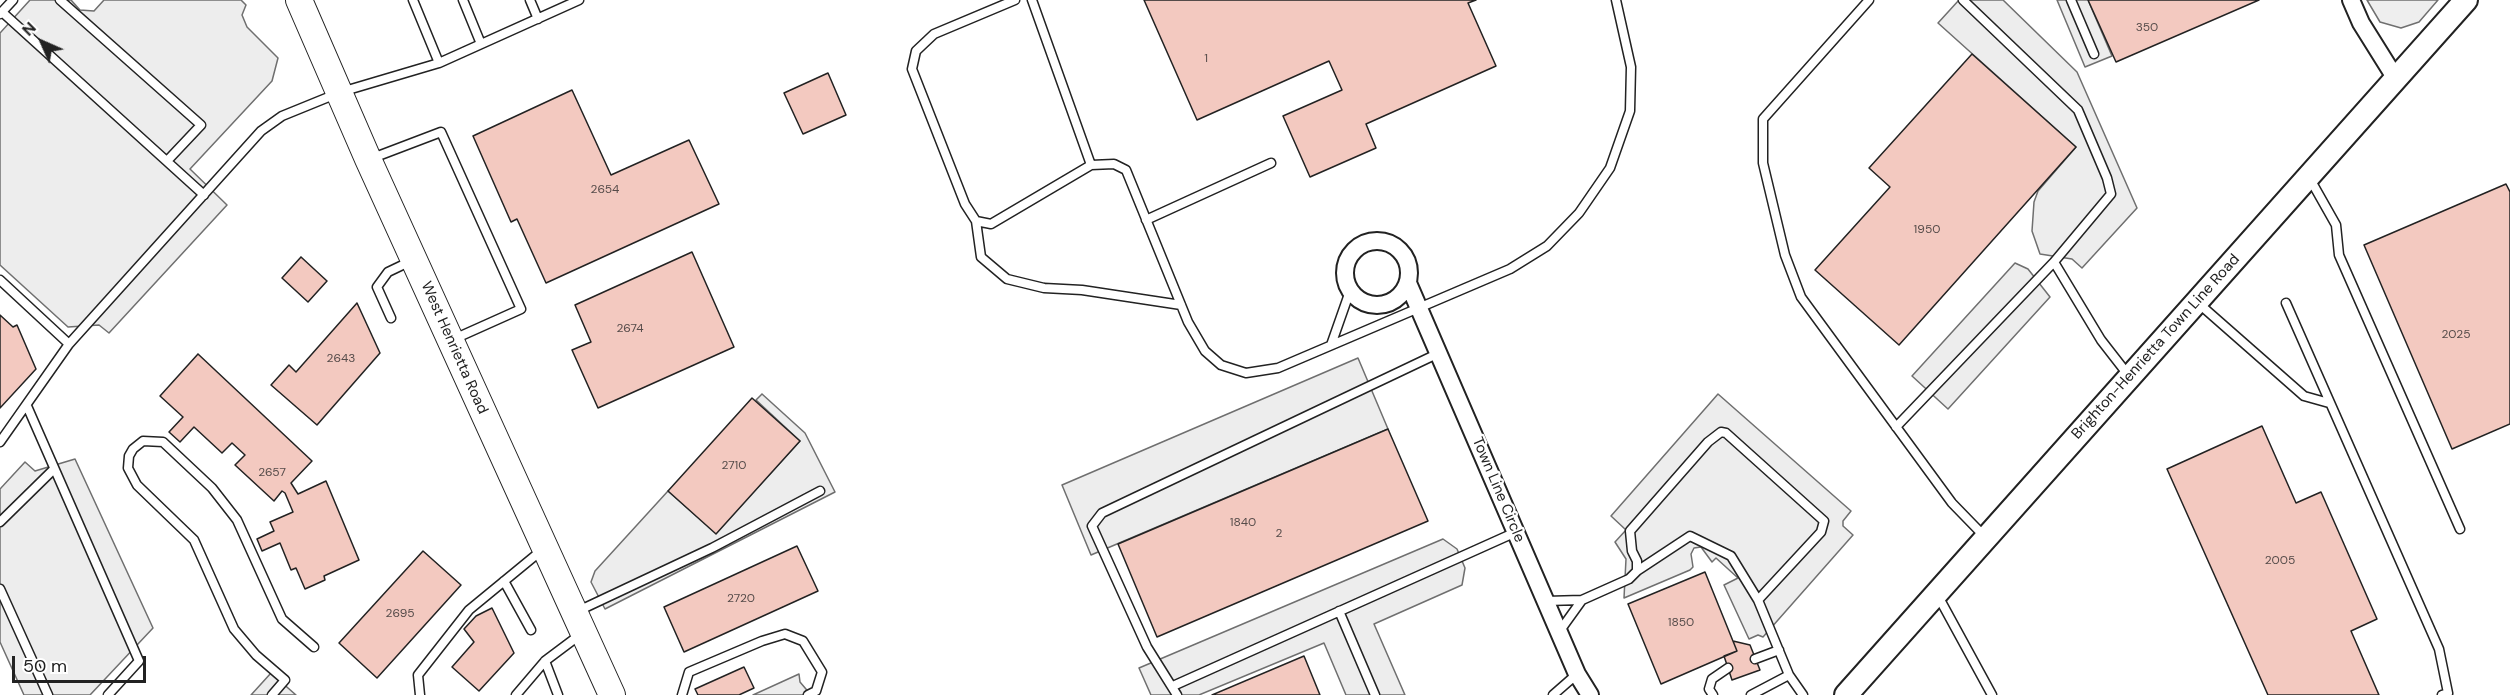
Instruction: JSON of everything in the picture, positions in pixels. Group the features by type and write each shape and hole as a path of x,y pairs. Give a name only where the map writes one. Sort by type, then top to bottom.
{"main road":[{"name":"West Henrietta Road","path":"299,0 341,92 368,159 612,695"}],"street":[{"path":"2351,0 2361,23 2396,79"},
{"name":"Brighton-Henrietta Town Line Road","path":"1845,695 2466,0"},
{"name":"Town Line Circle","path":"1350,291 1346,282 1347,261 1353,252 1372,241 1383,241 1402,252 1410,272 1408,283 1577,674 1590,695"},
{"path":"1350,291 1357,299 1376,306 1396,300 1408,283"}],"lane":[{"path":"13,0 1,13 204,195"},
{"path":"60,0 201,125 167,161"},
{"path":"413,0 440,63"},
{"path":"464,0 481,44"},
{"path":"530,0 538,19"},
{"path":"0,442 69,344 261,131 282,116 341,92 440,63 579,0"},
{"path":"1015,0 934,34 916,51 912,69 964,204 976,221 981,257 1007,279 1044,288 1082,290 1181,305"},
{"path":"1032,0 1091,165"},
{"path":"976,221 991,224 1091,165 1114,164 1126,170 1181,305 1205,351 1221,365 1246,372 1278,368 1510,269 1547,246 1579,213 1610,168 1630,111 1631,67 1616,0"},
{"path":"1869,0 1763,119 1763,163 1785,255 1801,297 1952,503 1986,538"},
{"path":"1896,427 2054,262 2111,194 2107,178 2078,110 1963,0"},
{"path":"2071,0 2094,54"},
{"path":"368,159 441,132 521,309 451,340"},
{"path":"1146,220 1271,163"},
{"path":"2308,176 2336,225 2339,255 2460,529"},
{"path":"391,318 377,287 388,272 414,260"},
{"path":"2054,262 2101,340 2130,377"},
{"path":"0,280 69,344"},
{"path":"1331,345 1350,291"},
{"path":"2196,302 2304,396 2329,403"},
{"path":"2286,303 2439,649 2448,693 2442,695"},
{"path":"1177,695 1147,647 1092,526 1102,513 1439,353"},
{"path":"27,406 139,661 108,695"},
{"path":"1637,571 1630,545 1630,531 1708,442 1721,432 1726,433 1824,521 1821,532 1758,600"},
{"path":"272,695 285,680 256,655 234,629 194,540 137,485 128,468 129,456 133,449 143,441 163,442 212,488 237,520 282,619 314,647"},
{"path":"0,522 54,469"},
{"path":"516,695 579,622 820,491"},
{"path":"1173,686 1516,532"},
{"path":"1546,601 1582,600 1620,584 1690,536 1731,556 1758,600 1789,675 1803,695"},
{"path":"420,695 418,675 469,610 545,548"},
{"path":"504,581 531,630"},
{"path":"0,589 48,695"},
{"path":"1936,593 1992,695"},
{"path":"1559,632 1582,600"},
{"path":"1339,611 1375,695"},
{"path":"682,695 689,672 762,641 785,634 803,641 822,672 816,691 808,695"},
{"path":"1755,659 1779,650"},
{"path":"545,661 558,695"},
{"path":"1713,695 1708,689 1712,679 1728,668"},
{"path":"1553,695 1577,674"},
{"path":"1751,695 1789,675"}],"shaded area":[{"path":"30,0 71,0 80,10 94,11 104,0 241,0 246,5 242,15 247,27 278,58 272,81 190,169 227,205 109,333 99,325 68,327 0,265 0,33"},
{"path":"1959,0 2003,0 2077,72 2137,208 2082,268 2072,259 2040,254 2032,231 2034,202 2038,191 2076,147 1938,23"},
{"path":"2057,0 2088,0 2112,56 2085,67"},
{"path":"2367,0 2438,0 2419,22 2401,28 2380,22"},
{"path":"2015,263 2028,269 2050,297 1948,409 1912,376"},
{"path":"1358,358 1388,429 1091,555 1062,485"},
{"path":"762,394 805,433 835,492 605,609 591,582 595,571 668,491 716,533 800,441 756,400"},
{"path":"1718,394 1851,511 1843,521 1843,526 1853,535 1763,637 1758,635 1749,639 1724,585 1738,578 1716,558 1712,562 1701,547 1694,548 1691,554 1693,567 1690,570 1624,598 1626,559 1615,542 1626,530 1611,516"},
{"path":"75,459 153,628 90,695 24,695 0,642 0,489 25,462 35,471"},
{"path":"1443,539 1457,549 1465,568 1462,585 1374,624 1405,695 1346,695 1324,643 1199,695 1151,695 1139,668"},
{"path":"271,673 296,695 251,695"},
{"path":"799,674 800,682 811,695 753,695"}],"building":[{"path":"1144,0 1476,0 1468,3 1496,66 1366,124 1376,148 1310,177 1283,116 1342,90 1329,61 1197,120"},
{"path":"2088,0 2259,0 2116,62"},
{"path":"1972,54 2076,147 1899,345 1815,270 1890,187 1869,168"},
{"path":"828,73 846,115 803,134 784,93"},
{"path":"572,90 611,175 689,140 719,204 546,283 517,219 511,222 473,136"},
{"path":"2506,184 2510,192 2510,424 2452,449 2364,245"},
{"path":"692,252 734,347 598,408 572,350 591,342 575,305"},
{"path":"301,257 327,281 308,302 282,278"},
{"path":"357,303 380,353 317,425 271,385 289,365 296,372"},
{"path":"0,315 13,327 17,325 36,369 0,408"},
{"path":"198,354 312,461 291,483 298,494 326,481 359,560 324,576 325,580 305,589 296,568 291,570 280,543 262,551 257,539 274,531 270,522 293,512 285,493 282,491 274,501 235,465 245,455 232,443 222,453 194,427 180,442 169,432 183,417 160,396"},
{"path":"752,398 800,441 716,534 668,491"},
{"path":"2262,426 2296,503 2321,492 2377,619 2351,631 2379,695 2268,695 2167,469"},
{"path":"1388,429 1428,521 1157,637 1118,544"},
{"path":"797,546 818,591 684,652 664,607"},
{"path":"423,551 461,585 377,678 339,643"},
{"path":"1705,572 1737,651 1661,684 1628,604"},
{"path":"492,608 514,653 479,691 452,667 474,642 464,629 476,616"},
{"path":"1733,641 1750,645 1760,670 1732,680 1724,656 1737,651"},
{"path":"1304,656 1320,695 1212,695"},
{"path":"744,667 754,688 739,695 698,695 695,689"}]}
